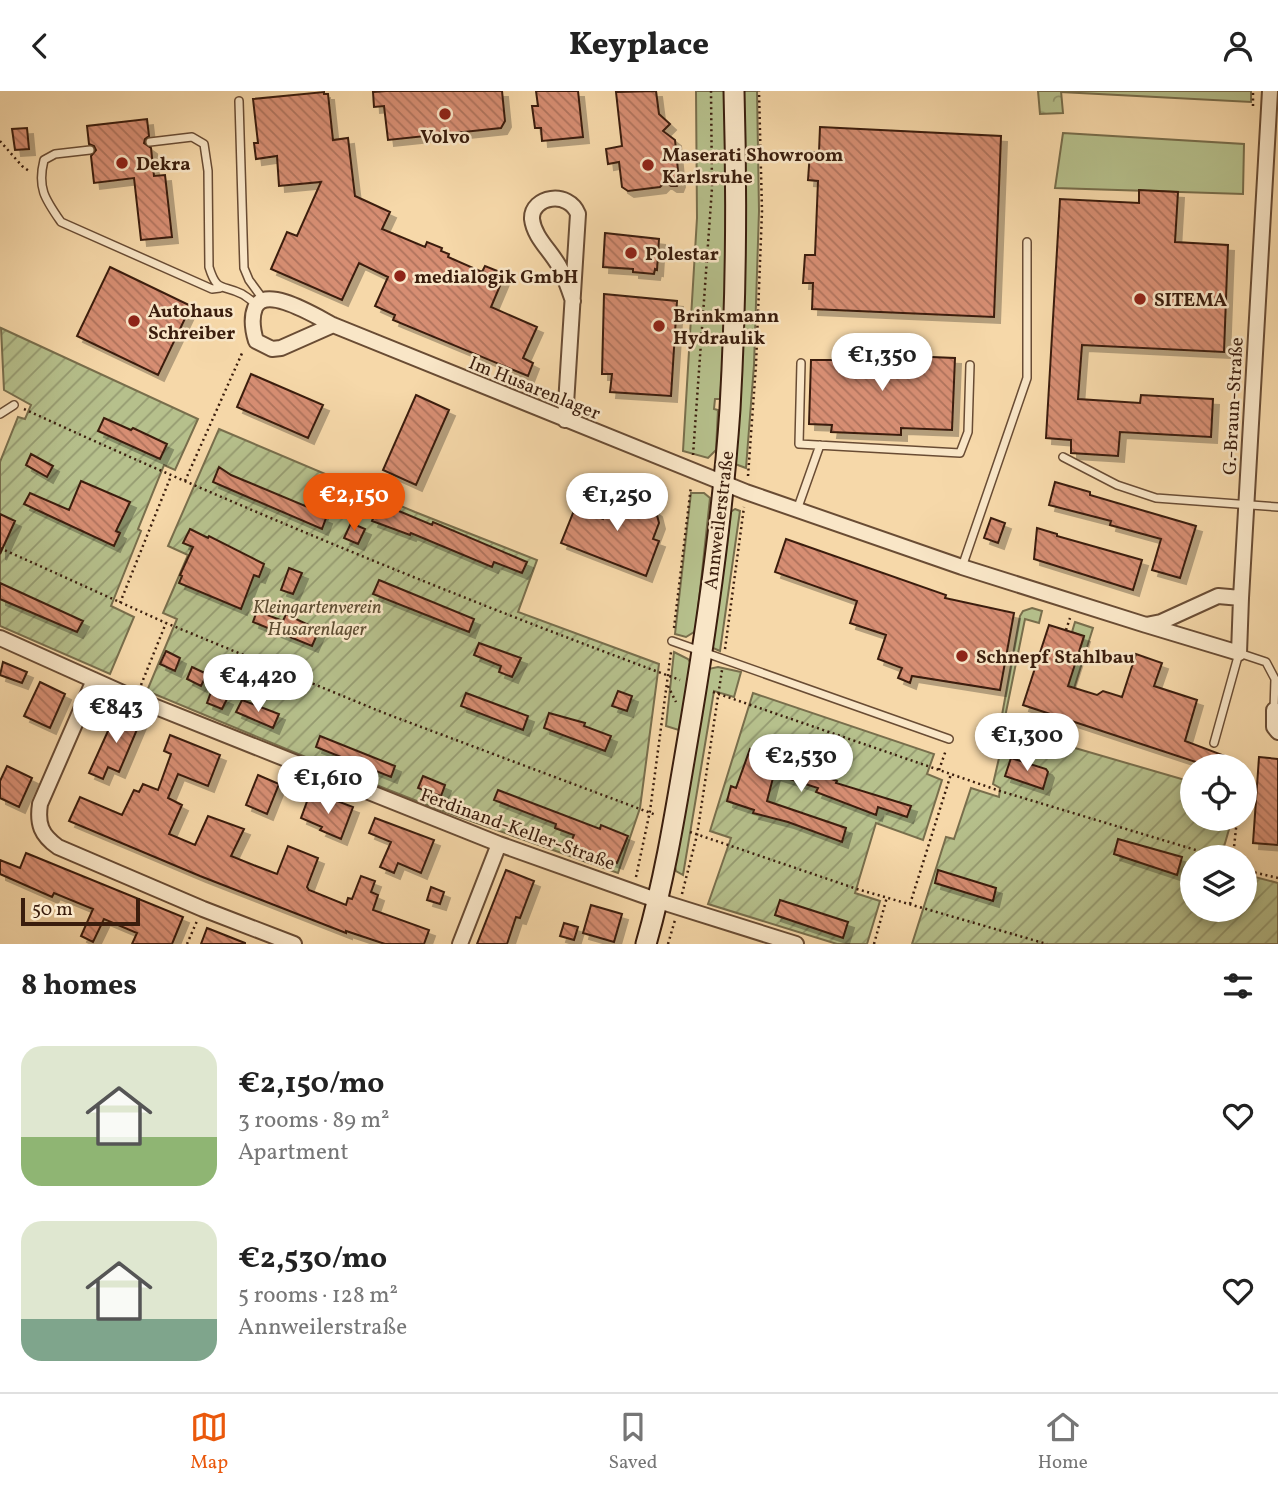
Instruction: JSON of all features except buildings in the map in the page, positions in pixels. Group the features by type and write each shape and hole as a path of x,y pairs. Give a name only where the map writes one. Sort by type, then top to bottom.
{"street":[{"name":"Annweilerstraße","path":"646,944 659,901 702,653 724,482 730,409 737,231 734,91"},
{"name":"G.-Braun-Straße","path":"1239,653 1270,91"},
{"path":"565,421 573,301 578,214 575,205 565,199 544,200 535,207 535,231 557,262 573,301"},
{"name":"Im Husarenlager","path":"260,302 271,297 281,300 333,325 565,421 724,482"},
{"path":"260,302 253,313 253,333 256,341 272,349 281,348 333,325"},
{"path":"724,482 961,567 1239,653"},
{"path":"1146,625 1161,622 1218,596 1241,597"},
{"name":"Ferdinand-Keller-Straße","path":"0,638 136,699 499,844 659,901 796,944"},
{"path":"94,680 40,804 38,820 42,833 58,847 203,909 294,944"},
{"path":"1276,703 1274,727 1278,732"},
{"path":"460,944 499,844"}],"lane":[{"path":"239,101 244,268 260,302"},
{"path":"150,142 192,137 204,145 208,171 209,267 220,288"},
{"path":"90,150 55,154 44,160 40,177 45,200 61,222 212,289 220,288 260,302"},
{"path":"961,567 1027,378 1027,242"},
{"path":"801,363 799,445 960,453 968,432 970,365"},
{"path":"0,414 14,405"},
{"path":"797,510 820,445"},
{"path":"1063,457 1117,485 1144,495 1176,501 1278,507"},
{"path":"672,641 949,739"},
{"path":"1214,743 1239,653 1266,662 1275,679 1276,703"}],"path":[{"path":"633,891 650,811 692,471 712,188 711,91"},
{"path":"668,944 697,835 746,492 756,365 762,211 759,91"},
{"path":"0,141 22,166 40,177"},
{"path":"185,481 241,353 256,341"},
{"path":"28,411 185,481 502,614 668,676"},
{"path":"120,603 171,475"},
{"path":"0,548 166,623 384,713 650,811"},
{"path":"1066,630 1070,618"},
{"path":"136,699 166,623"},
{"path":"719,694 951,774 1180,845"},
{"path":"939,770 949,739"},
{"path":"910,904 951,774"},
{"path":"728,846 1047,944"},
{"path":"1257,873 1278,878"},
{"path":"874,944 887,897"},
{"path":"187,944 203,909"}],"green space":[{"path":"696,91 727,91 727,302 720,399 715,399 714,409 718,410 716,450 708,458 683,451 697,218"},
{"path":"741,91 757,91 759,211 754,365 746,468 735,464"},
{"path":"1038,91 1061,91 1063,113 1040,114"},
{"path":"1251,91 1251,102 1061,92"},
{"path":"1063,133 1244,144 1243,194 1055,188"},
{"path":"1,328 198,419 175,470 164,465 111,606 134,617 110,674 0,626 0,462 18,417 25,419 31,405 4,390"},
{"name":"Kleingartenverein Husarenlager","path":"219,429 537,560 518,612 659,664 640,808 618,873 437,809 147,691 177,619 163,613 188,555 168,546"},
{"path":"691,493 704,493 710,498 696,628 686,637 675,634"},
{"path":"735,509 740,511 720,651 713,648 711,642 729,513"},
{"path":"1032,608 1042,611 1039,623 1025,619 1004,722 1059,739 1057,743 1000,726 1020,616 1023,611"},
{"path":"1075,622 1093,628 1071,698 1064,695 1084,637 1072,632"},
{"path":"674,652 688,659 692,665 682,731 666,726"},
{"path":"718,667 741,672 734,697 714,691 683,875 676,871 673,859 708,669"},
{"path":"753,693 934,754 927,774 942,780 923,840 876,823 855,893 880,901 867,944 837,944 708,904 731,838 710,831"},
{"path":"1006,728 1180,779 1180,831 1229,831 1224,845 1180,845 1180,922 1257,922 1257,877 1278,883 1278,944 912,944 946,837 954,839 971,788 999,797 1000,788 993,784"}],"place":[{"name":"Volvo","path":"445,114"},
{"name":"Dekra","path":"122,163"},
{"name":"Maserati Showroom Karlsruhe","path":"648,165"},
{"name":"Polestar","path":"631,253"},
{"name":"medialogik GmbH","path":"400,276"},
{"name":"SITEMA","path":"1140,299"},
{"name":"Autohaus Schreiber","path":"134,321"},
{"name":"Brinkmann Hydraulik","path":"659,326"},
{"name":"Schnepf Stahlbau","path":"962,656"}]}
